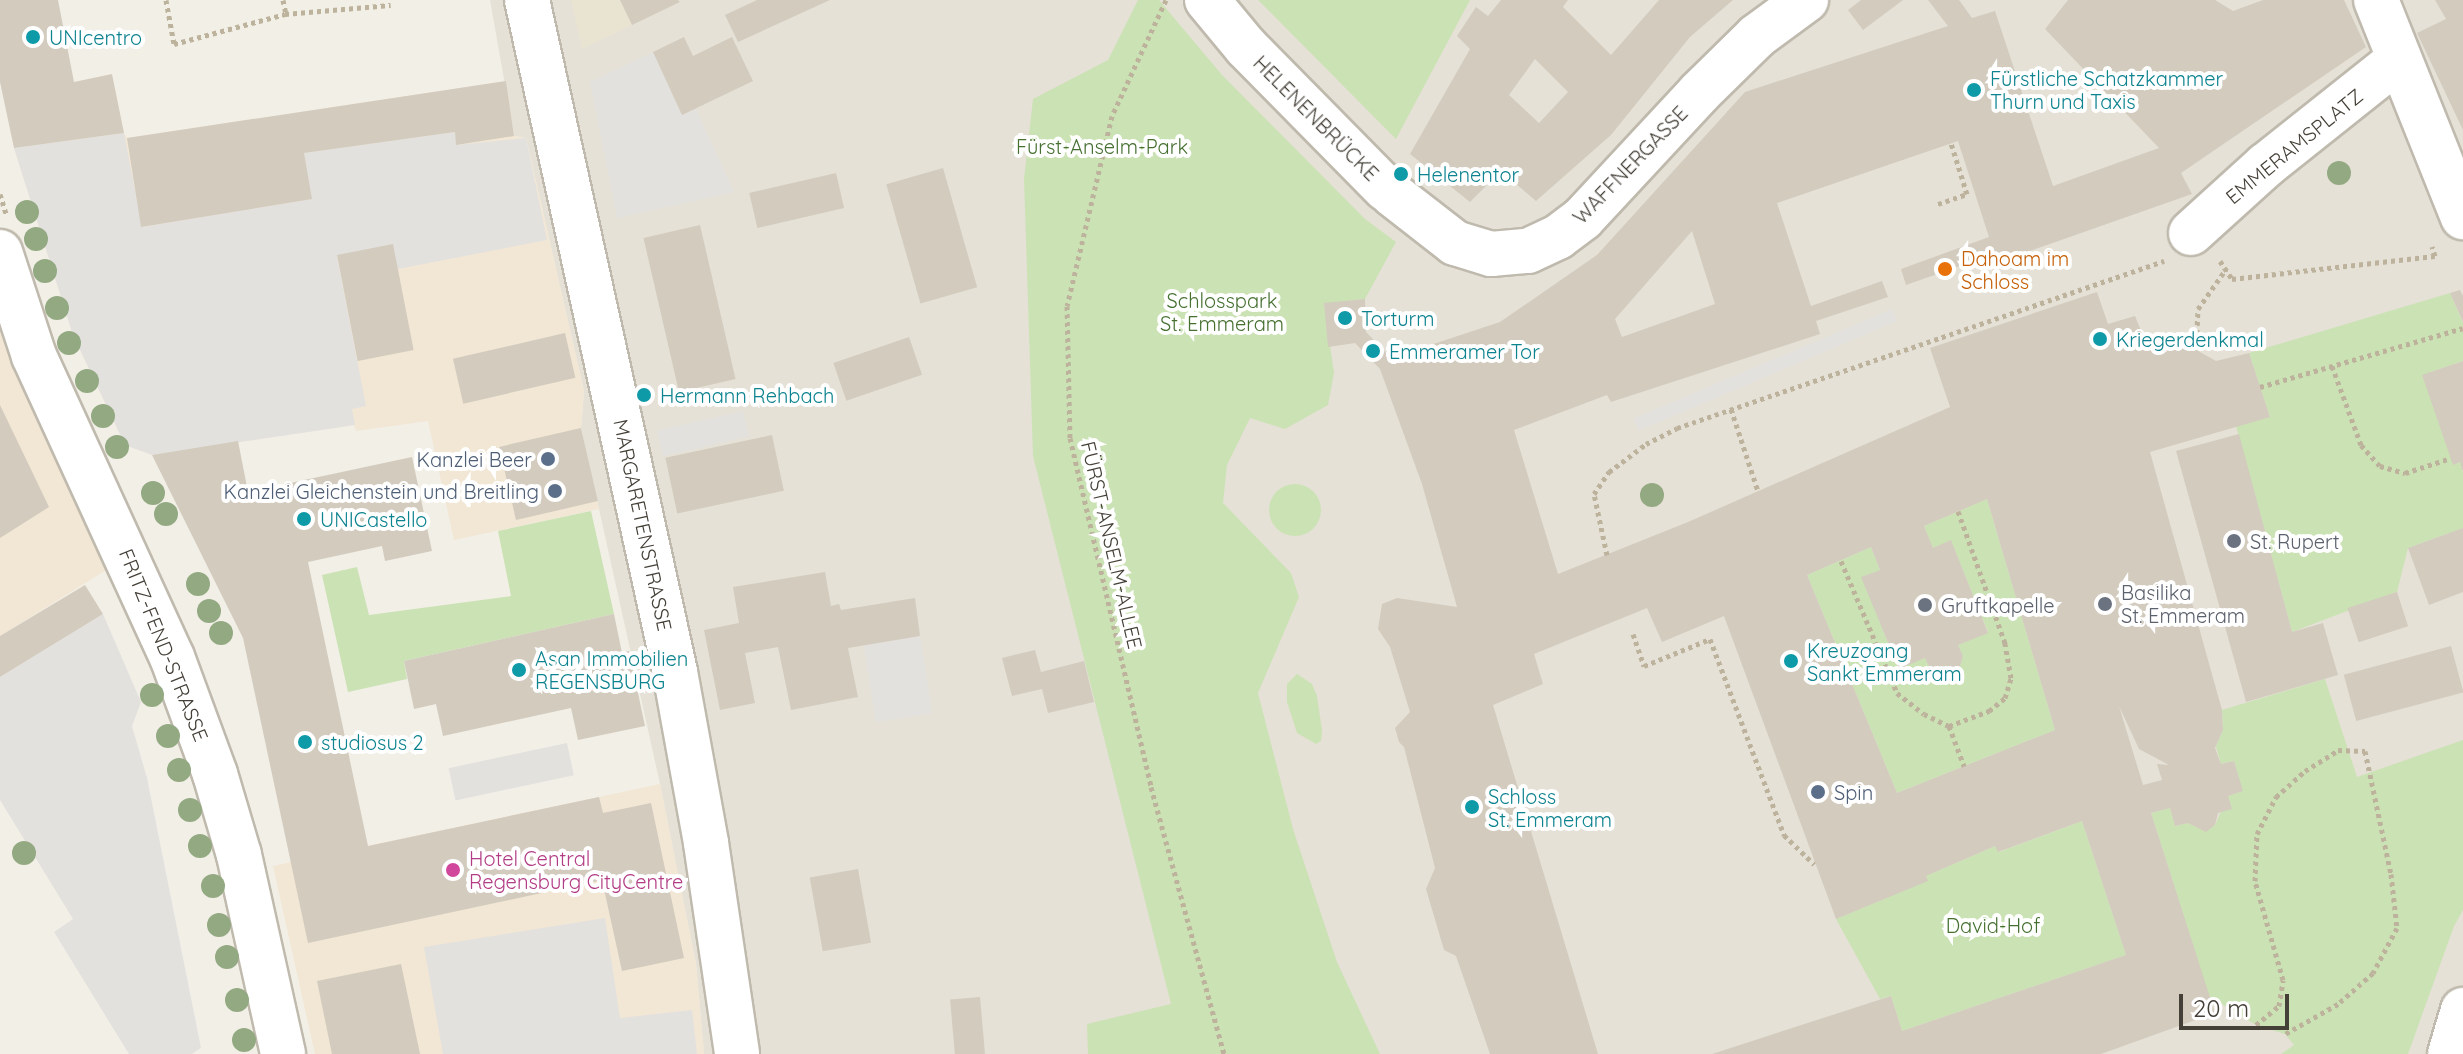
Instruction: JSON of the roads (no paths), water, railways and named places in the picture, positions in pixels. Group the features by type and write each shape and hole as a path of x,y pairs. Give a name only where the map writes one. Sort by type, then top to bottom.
{"street":[{"name":"MARGARETENSTRASSE","path":"527,0 675,672 706,843 737,1054"},
{"name":"HELENENBRÜCKE","path":"1207,0 1246,47 1389,192"},
{"name":"WAFFNERGASSE","path":"1389,192 1455,243 1491,254 1528,251 1558,237 1583,218 1699,93 1757,36 1806,0"},
{"path":"2376,0 2463,217"},
{"name":"EMMERAMSPLATZ","path":"2192,249 2266,165 2398,60"},
{"name":"FRITZ-FEND-STRASSE","path":"0,252 34,356 166,643 215,774 239,855 283,1054"},
{"path":"2450,1054 2463,1010"}],"place":[{"name":"UNIcentro","path":"33,37"},
{"name":"Fürstliche Schatzkammer Thurn und Taxis","path":"1974,90"},
{"name":"Helenentor","path":"1401,174"},
{"name":"Dahoam im Schloss","path":"1945,269"},
{"name":"Torturm","path":"1345,318"},
{"name":"Kriegerdenkmal","path":"2100,339"},
{"name":"Emmeramer Tor","path":"1373,351"},
{"name":"Hermann Rehbach","path":"644,395"},
{"name":"Kanzlei Beer","path":"548,459"},
{"name":"Kanzlei Gleichenstein und Breitling","path":"555,491"},
{"name":"UNICastello","path":"304,519"},
{"name":"St. Rupert","path":"2234,541"},
{"name":"Basilika St. Emmeram","path":"2105,604"},
{"name":"Gruftkapelle","path":"1925,605"},
{"name":"Kreuzgang Sankt Emmeram","path":"1791,661"},
{"name":"Asan Immobilien REGENSBURG","path":"519,670"},
{"name":"studiosus 2","path":"305,742"},
{"name":"Spin","path":"1818,792"},
{"name":"Schloss St. Emmeram","path":"1472,807"},
{"name":"Hotel Central Regensburg CityCentre","path":"453,870"}],"park label":[{"name":"Fürst-Anselm-Park","path":"1102,146"},
{"name":"Schlosspark St. Emmeram","path":"1222,312"},
{"name":"David-Hof","path":"1993,925"}]}
